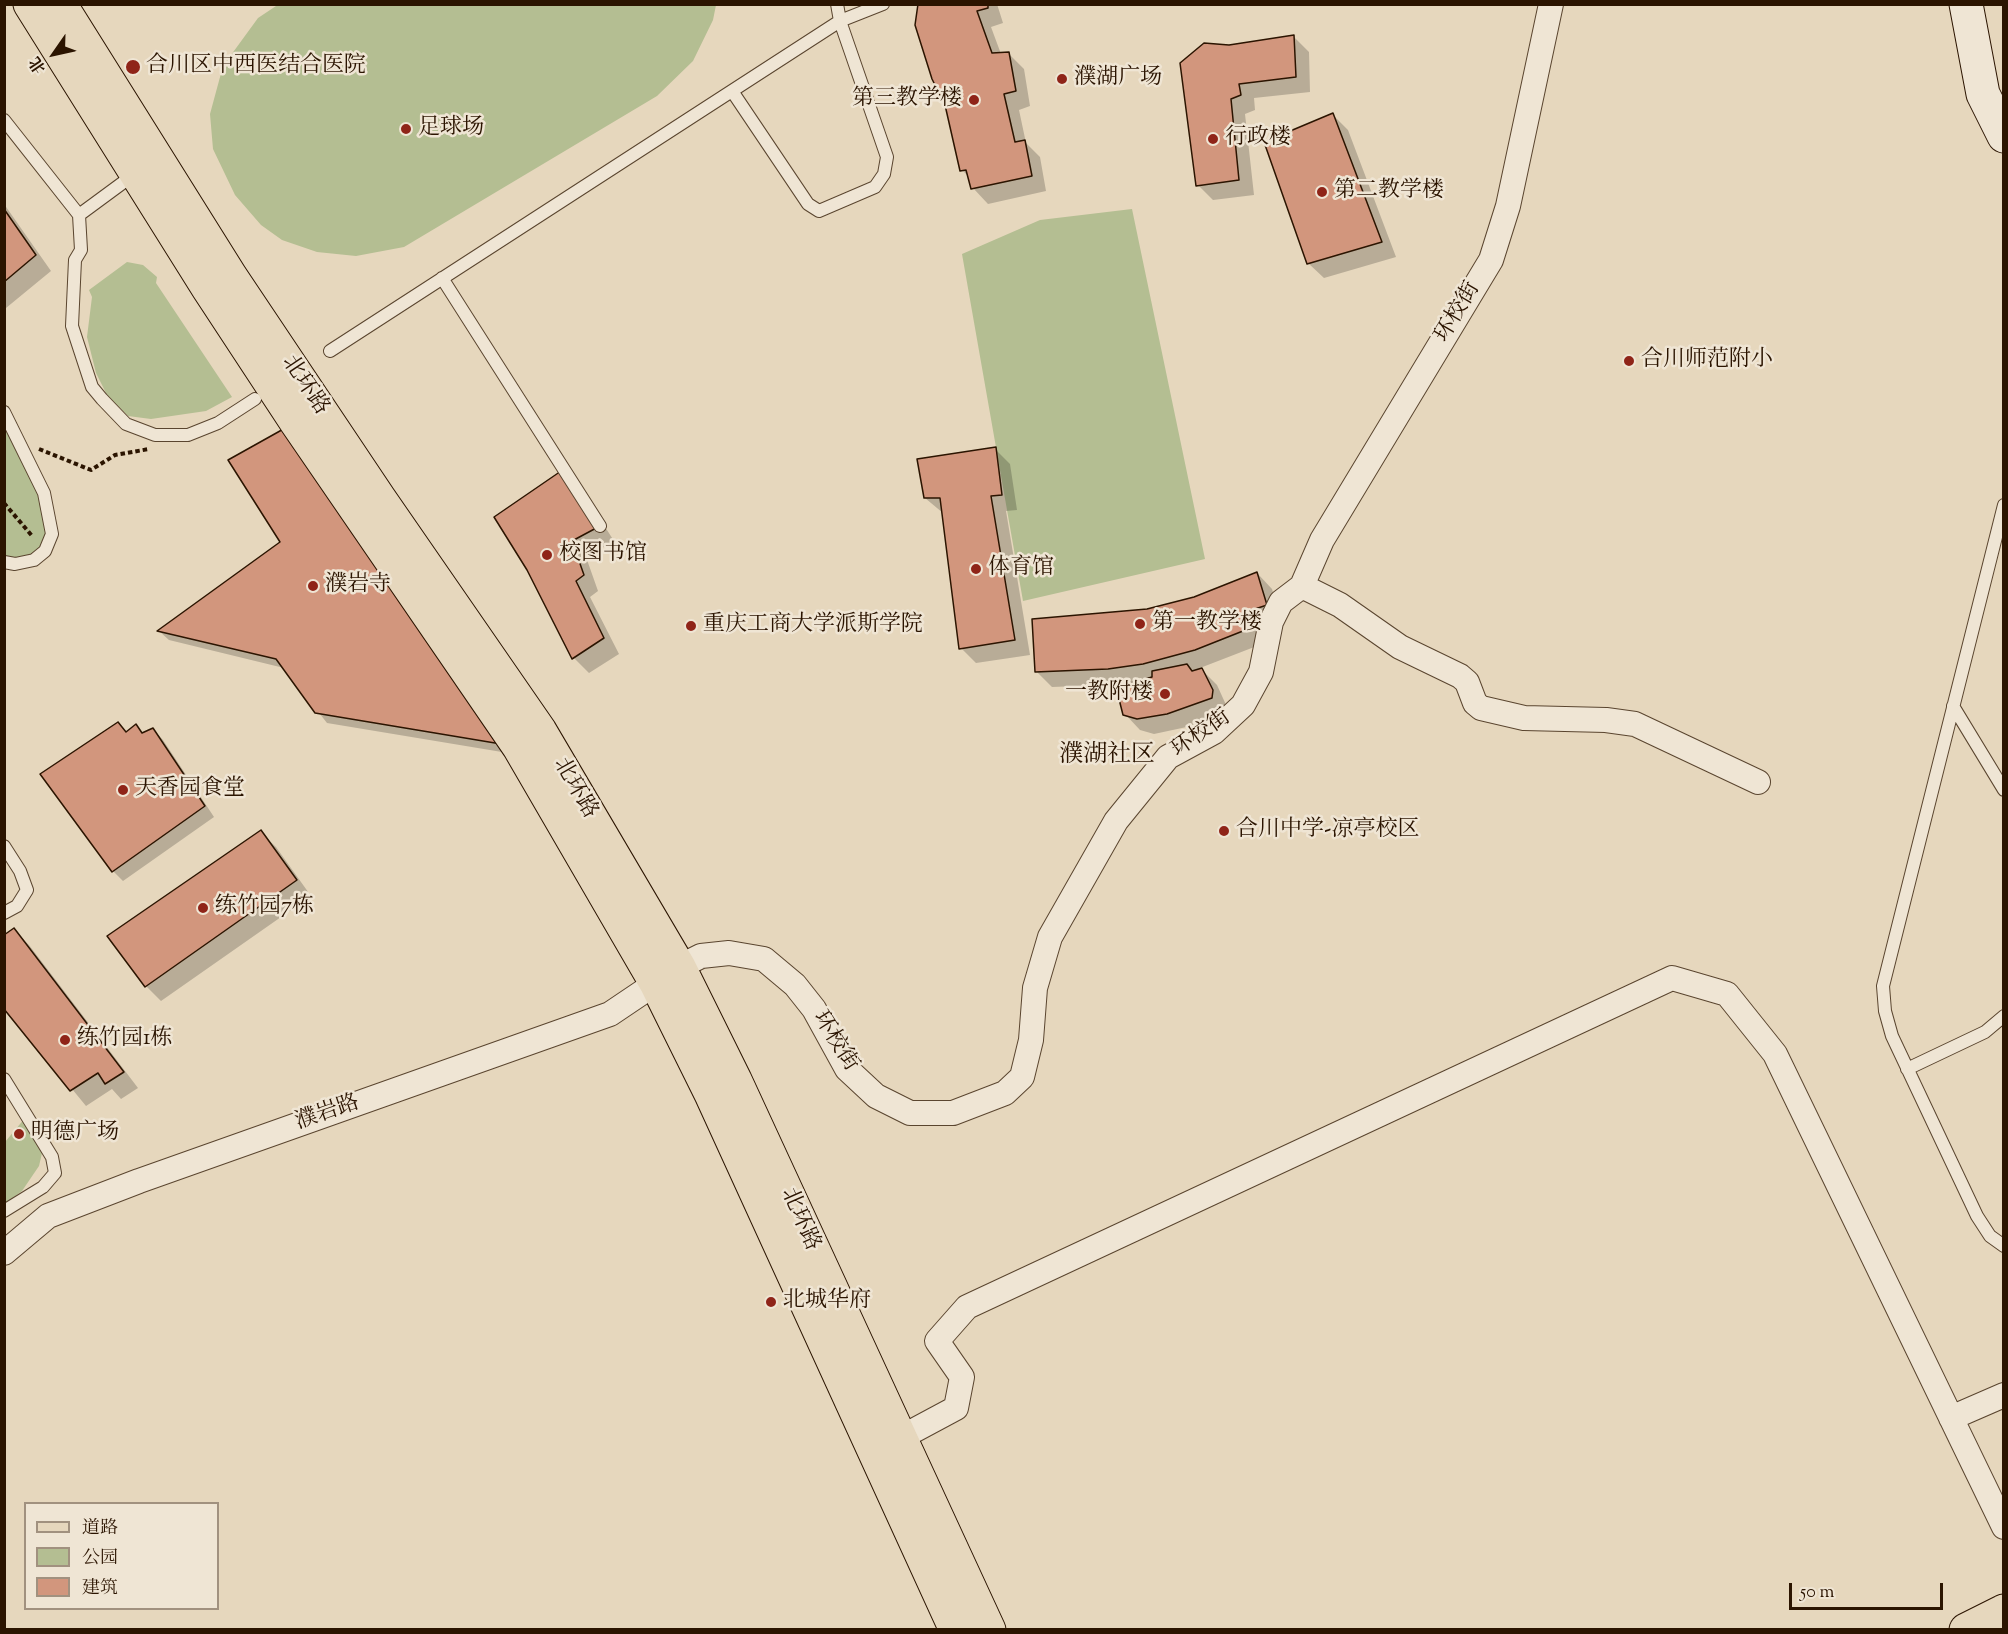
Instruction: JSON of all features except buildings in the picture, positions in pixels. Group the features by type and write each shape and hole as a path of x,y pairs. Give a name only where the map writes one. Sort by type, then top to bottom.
{"main road":[{"name":"北环路","path":"30,4 136,173 357,514 519,747 735,1080 989,1629"},
{"name":"北环路","path":"60,4 238,287 379,498 540,731 667,975 711,1094 956,1629"},
{"path":"1966,4 1983,94 2004,136"},
{"path":"1966,1629 2004,1611"}],"street":[{"name":"环校街","path":"667,975 701,956 729,953 764,959 795,985 814,1009 846,1070 876,1096 910,1113 953,1113 1005,1093 1022,1077 1031,1040 1035,988 1050,937 1116,821 1168,758 1214,732 1243,705 1261,672 1271,622 1281,602 1302,585 1322,540 1491,260 1508,206 1551,4"},
{"path":"1302,585 1340,605 1400,647 1460,676 1467,682 1475,703 1481,708 1524,718 1606,720 1635,724 1758,782"},
{"name":"濮岩路","path":"4,1252 48,1216 139,1180 610,1014 667,975"},
{"path":"900,1438 956,1408 962,1377 937,1341 967,1307 1672,978 1726,994 1775,1054 2004,1527"},
{"path":"1951,1418 2004,1395"}],"lane":[{"path":"732,91 808,204 819,211 875,187 884,174 887,157 840,21 837,4"},
{"path":"330,351 840,21 883,4"},
{"path":"4,120 79,215 81,250 75,260 72,326 82,364 92,387 126,424 155,435 188,435 218,423 255,399"},
{"path":"79,215 136,173"},
{"path":"442,278 600,526"},
{"path":"4,412 44,493 52,534 45,551 34,560 15,564 4,562"},
{"path":"2004,505 1883,986 1885,1011 1892,1036 1907,1069 1977,1216 1990,1236 2004,1246"},
{"path":"1953,706 2004,789"},
{"path":"4,846 20,871 27,890 17,906 4,913"},
{"path":"1907,1069 1985,1032 2004,1016"},
{"path":"4,1078 52,1157 55,1173 43,1186 4,1211"}],"path":[{"path":"17,438 91,470 115,455 146,451 160,442 163,435"},
{"path":"4,503 45,551"}],"green space":[{"name":"足球场","path":"279,4 716,5 713,20 693,61 657,96 404,247 356,256 317,252 282,240 261,225 235,195 213,149 210,114 223,66 258,18"},
{"path":"1132,209 1205,559 1023,601 962,254 1040,220"},
{"path":"127,262 143,265 157,277 156,283 232,397 206,411 151,419 128,416 107,395 96,373 87,337 92,297 89,290"},
{"path":"5,424 44,493 52,534 45,551 5,562"},
{"name":"明德广场","path":"25,1118 43,1149 39,1166 22,1191 5,1204 5,1142"}],"place":[{"name":"合川区中西医结合医院","path":"133,67"},
{"name":"濮湖广场","path":"1062,79"},
{"name":"第三教学楼","path":"974,100"},
{"name":"足球场","path":"406,129"},
{"name":"行政楼","path":"1213,139"},
{"name":"第二教学楼","path":"1322,192"},
{"name":"合川师范附小","path":"1629,361"},
{"name":"校图书馆","path":"547,555"},
{"name":"体育馆","path":"976,569"},
{"name":"濮岩寺","path":"313,586"},
{"name":"第一教学楼","path":"1140,624"},
{"name":"重庆工商大学派斯学院","path":"691,626"},
{"name":"一教附楼","path":"1165,694"},
{"name":"天香园食堂","path":"123,790"},
{"name":"合川中学-凉亭校区","path":"1224,831"},
{"name":"练竹园7栋","path":"203,908"},
{"name":"练竹园1栋","path":"65,1040"},
{"name":"明德广场","path":"19,1134"},
{"name":"北城华府","path":"771,1302"}],"district":[{"name":"濮湖社区","path":"1107,757"}]}
